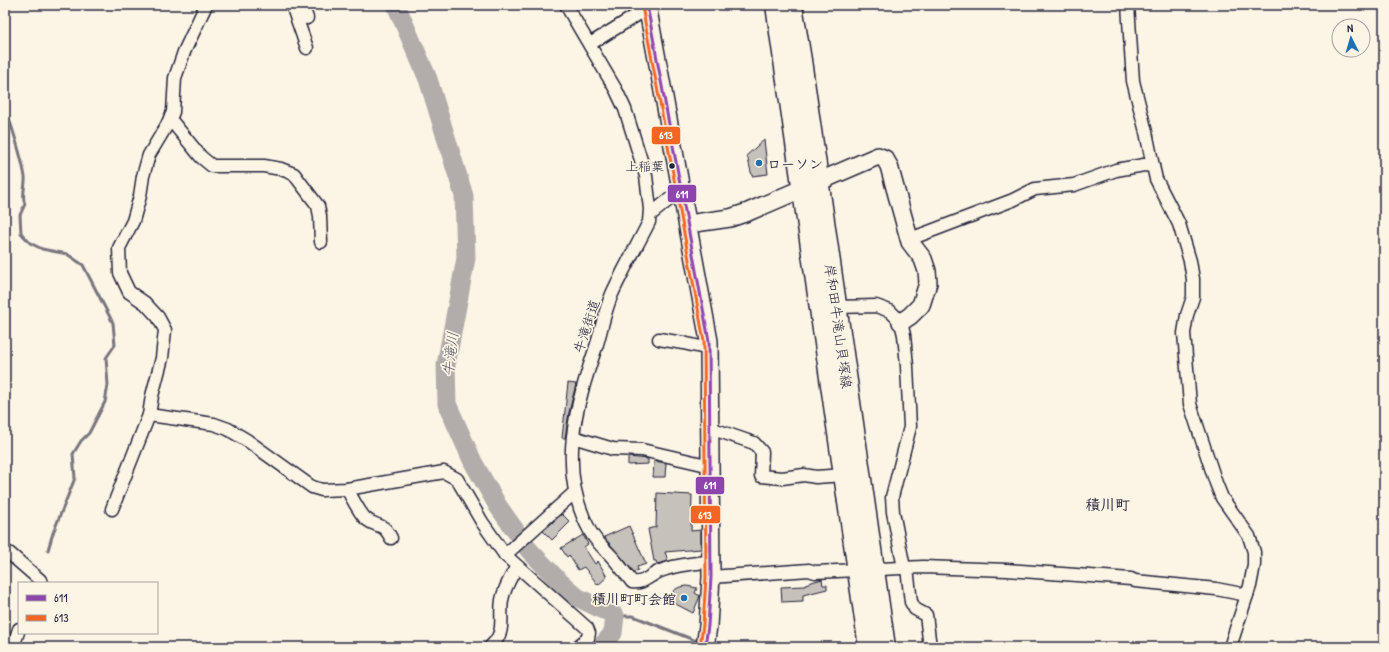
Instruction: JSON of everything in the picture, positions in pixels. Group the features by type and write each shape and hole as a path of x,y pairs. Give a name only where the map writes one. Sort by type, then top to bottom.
{"main road":[{"name":"岸和田牛滝山貝塚線","path":"776,5 837,307 866,570 869,647"},
{"name":"岸和田牛滝山貝塚線","path":"792,5 844,475 885,647"}],"street":[{"path":"112,509 149,415 152,396 162,358 165,330 158,317 145,303 129,292 120,273 119,248 133,221 140,196 142,176 150,155 173,112 174,78 184,52 206,5"},
{"path":"292,5 308,48"},
{"path":"302,5 307,18"},
{"name":"牛滝街道","path":"566,5 590,44 625,109 646,176 649,195 649,222 611,295 579,397 575,417 571,462 572,480 575,492 587,525 596,541 619,565 632,582 642,582 657,572 692,564 711,569 809,570 815,572 923,567 1007,570 1131,579 1135,581 1216,589 1247,595"},
{"path":"1128,5 1133,81 1156,179 1179,224 1190,261 1193,280 1193,297 1187,315 1184,333 1190,404 1222,498 1250,536 1254,552 1254,565 1247,595 1230,647"},
{"path":"590,44 649,6 710,349 711,569 708,626 705,647"},
{"path":"170,119 201,157 212,166 264,166 281,169 294,174 318,206 321,242"},
{"path":"688,224 730,218 748,212 878,156 885,159 889,166 910,239 923,259 927,271 928,283 921,305 910,316 901,322"},
{"path":"910,239 1013,200 1035,189 1074,184 1116,170 1144,164 1153,166"},
{"path":"650,215 682,190"},
{"path":"837,307 876,306 890,311 901,322 904,335 907,366 910,427 892,497 893,512 906,568 911,602 915,610 926,615 930,647"},
{"path":"659,339 710,349"},
{"path":"149,415 214,424 228,429 248,441 312,487 322,490 347,489 444,472 449,474 457,479 482,522 505,556 587,628 589,633 588,638 577,647"},
{"path":"710,428 754,442 762,452 761,476 782,478 804,475 816,477 844,475"},
{"path":"573,438 613,449 642,450 711,466"},
{"path":"347,489 356,506 366,519 386,528 391,538"},
{"path":"505,556 575,492"},
{"path":"5,551 40,580 40,582"},
{"path":"490,647 497,641 502,627 502,601 506,585 517,566"},
{"path":"13,647 18,633"}],"building":[{"path":"764,140 768,174 752,176 747,155"},
{"path":"568,383 576,384 569,412 565,438 562,438"},
{"path":"628,457 648,459 648,464 628,465"},
{"path":"654,461 666,463 665,477 653,477"},
{"path":"657,493 692,495 691,531 701,530 701,549 665,552 668,561 657,564 656,561 654,561 648,529 656,527"},
{"path":"562,514 570,522 552,540 543,531"},
{"path":"629,526 646,564 637,567 638,570 634,572 604,537"},
{"path":"583,535 588,544 584,547 595,564 598,561 607,577 598,585 584,567 578,570 569,555 567,557 561,548"},
{"path":"822,579 823,585 827,585 827,589 803,595 803,601 782,602 781,587 805,586 805,584"},
{"name":"積川町町会館","path":"687,586 697,588 695,593 700,596 693,613 668,600 674,590"}],"waterway":[{"name":"牛滝川","path":"396,5 428,79 464,196 466,258 446,365 447,404 473,462 498,506 529,550 577,597 615,616 613,633 601,647"},
{"path":"5,107 19,150 25,177 23,198 25,204 20,215 21,233 30,243 42,249 67,254 83,265 113,323 115,345 106,358 108,385 105,402 89,433 81,441 73,454 75,478 53,533 48,550"},
{"path":"615,616 633,616 694,640 701,641"},
{"path":"711,642 718,643 726,647"}],"transit line":[{"name":"611","path":"647,5 709,341 711,577 705,647"},
{"name":"613","path":"642,6 704,341 706,577 700,646"}],"place":[{"name":"ローソン","path":"759,163"},
{"name":"上稲葉","path":"672,166"},
{"name":"積川町町会館","path":"684,598"}],"district":[{"name":"積川町","path":"1108,504"}]}
